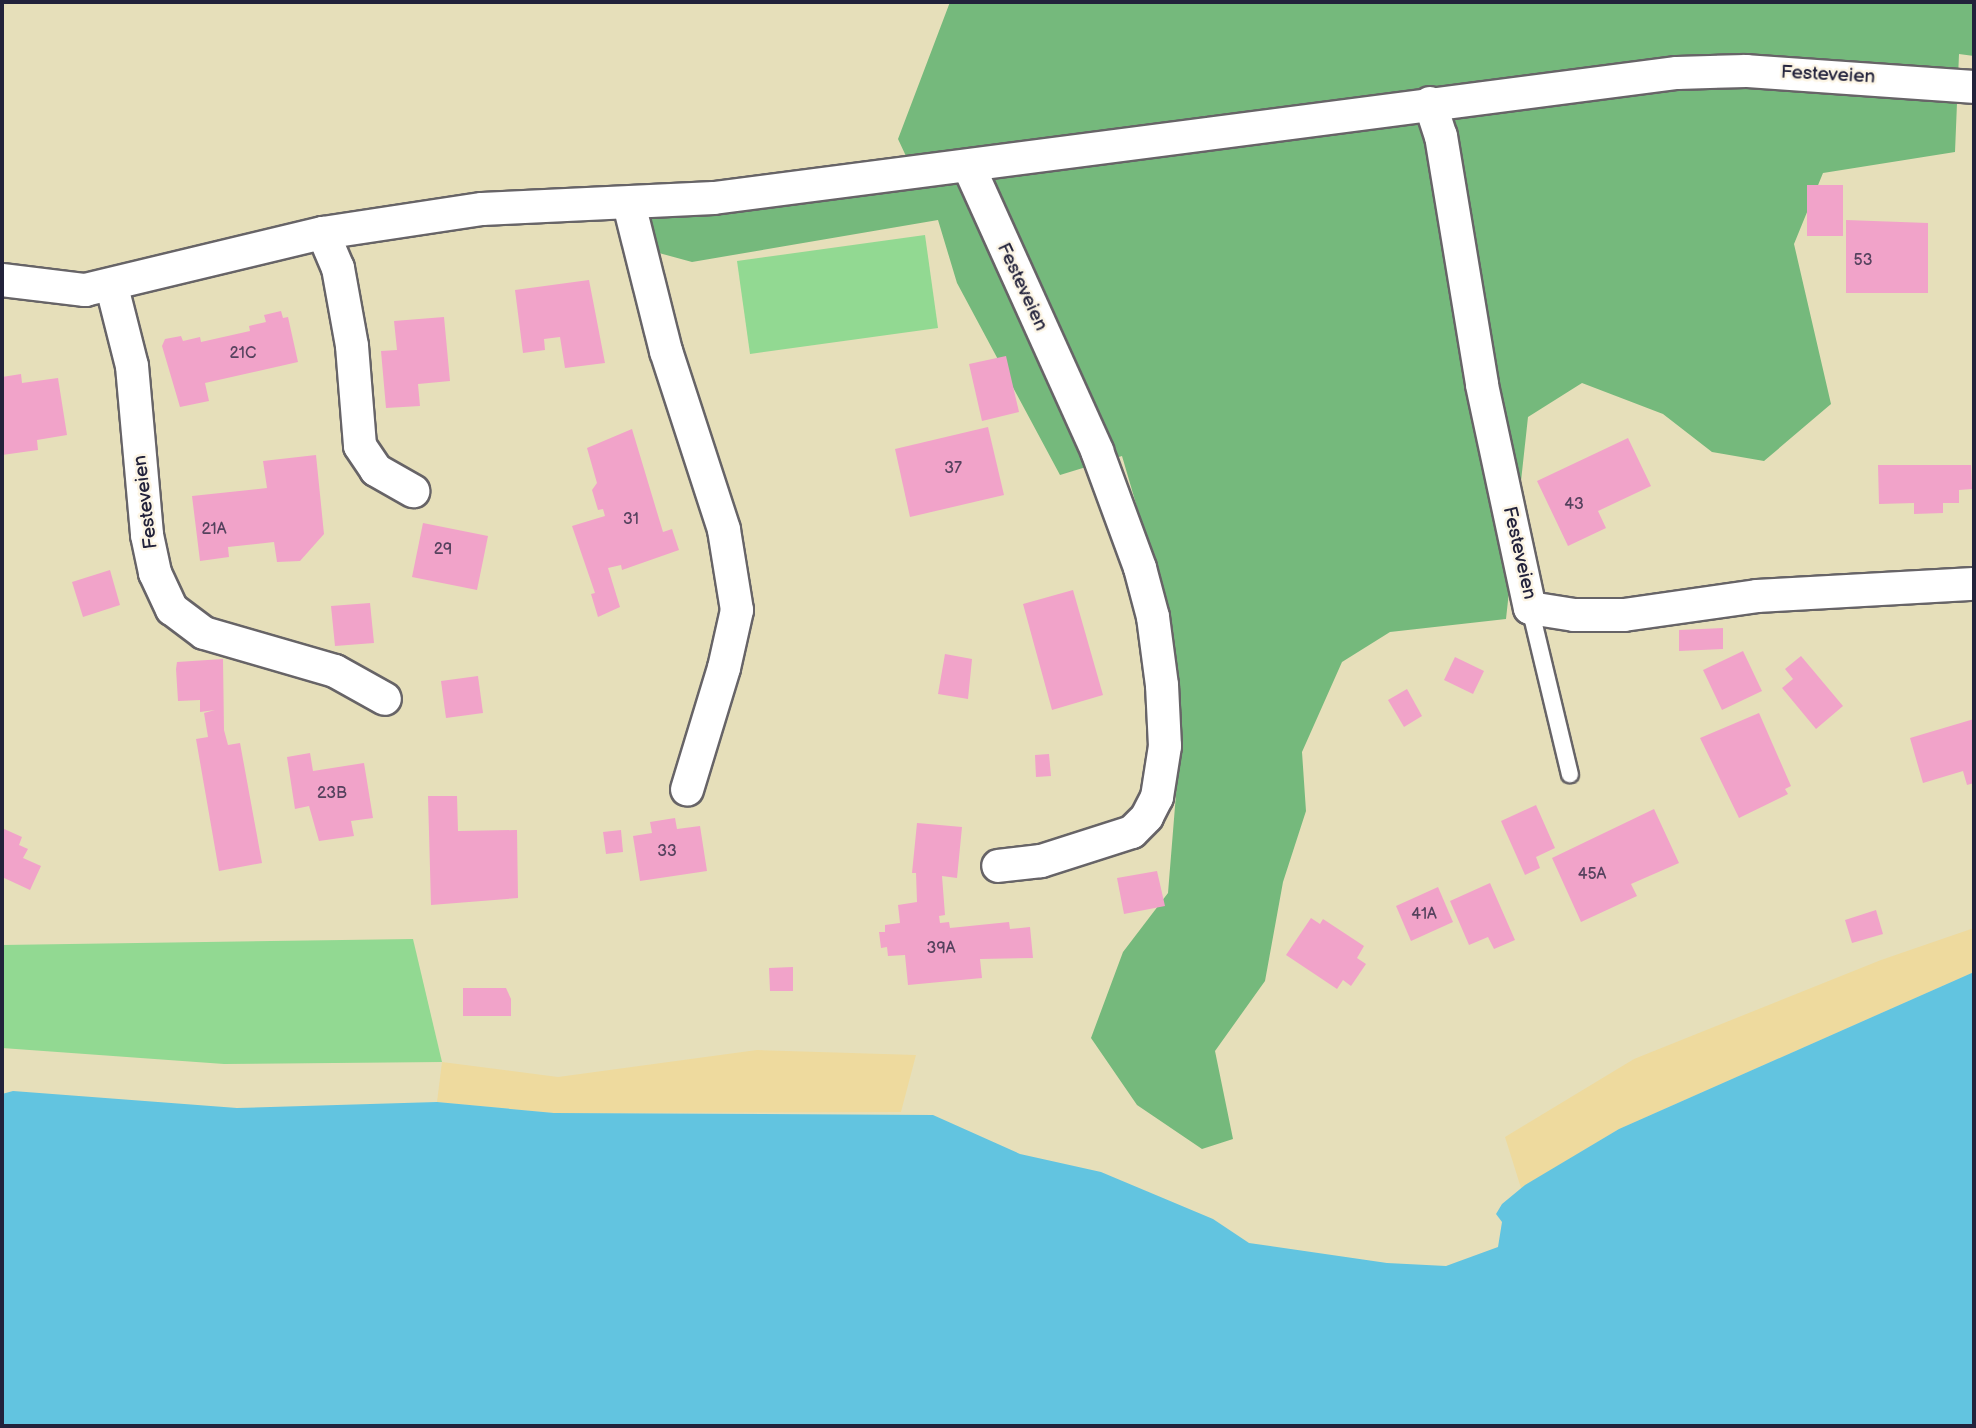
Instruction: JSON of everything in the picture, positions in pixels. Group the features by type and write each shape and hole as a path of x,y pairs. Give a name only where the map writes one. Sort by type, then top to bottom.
{"street":[{"name":"Festeveien","path":"2,280 85,290 112,287 323,233 482,209 629,204 970,167 1430,103 1677,73 1746,71 1974,87"},
{"name":"Festeveien","path":"1430,103 1441,136 1482,385 1530,608 1574,615 1624,615 1757,596 1974,584"},
{"name":"Festeveien","path":"970,167 1097,451 1140,568 1153,617 1165,746 1157,797 1132,832 1041,860 998,866"},
{"path":"629,204 666,351 723,530 737,610 687,790"},
{"path":"323,233 338,268 352,346 360,446 376,470 414,491"},
{"name":"Festeveien","path":"112,287 132,366 147,535 155,573 172,609 204,633 335,671 385,699"}],"lane":[{"path":"1530,608 1570,774"}],"green space":[{"path":"950,2 1974,2 1974,56 1959,54 1955,152 1823,173 1794,244 1831,404 1764,461 1712,452 1663,414 1582,383 1528,417 1506,619 1390,632 1342,662 1302,752 1306,811 1283,882 1265,981 1215,1051 1233,1139 1202,1149 1137,1105 1091,1038 1123,952 1168,893 1179,757 1173,630 1122,456 1060,475 957,283 938,220 692,262 659,253 651,218 919,184 898,139"},
{"path":"925,235 938,328 750,354 737,261"},
{"path":"413,939 442,1062 224,1064 2,1048 2,945"}],"sand":[{"path":"1974,928 1974,972 1619,1129 1521,1188 1505,1137 1634,1059 1881,960"},
{"path":"757,1050 916,1055 901,1112 554,1113 437,1102 442,1062 558,1077"}],"water":[{"path":"1974,972 1974,1426 2,1426 2,1094 13,1091 237,1108 437,1102 554,1113 933,1115 1020,1154 1101,1172 1213,1219 1249,1243 1387,1263 1446,1266 1498,1247 1502,1222 1496,1214 1502,1204 1525,1185 1619,1129"}],"building":[{"path":"1807,185 1843,185 1843,236 1807,236"},
{"path":"1846,220 1928,223 1928,293 1846,293"},
{"path":"589,280 605,363 565,368 560,337 544,339 545,350 523,353 515,290"},
{"path":"281,311 283,318 288,317 298,362 205,383 209,401 180,407 162,346 165,339 181,336 183,341 200,337 201,342 250,331 249,326 266,322 264,315"},
{"path":"444,317 450,381 418,384 420,406 386,408 381,351 397,350 394,321"},
{"path":"1006,356 1019,412 982,421 969,364"},
{"path":"21,374 22,383 58,378 67,435 37,440 38,450 2,455 2,377"},
{"path":"988,427 1004,495 910,517 895,449"},
{"path":"632,429 663,532 672,529 679,550 622,570 621,565 608,568 620,607 598,617 591,594 595,593 572,526 605,516 603,509 598,510 592,490 597,483 587,448"},
{"path":"1628,438 1651,486 1598,511 1606,528 1568,546 1537,481"},
{"path":"316,455 324,534 300,561 277,562 274,542 228,547 229,557 200,561 192,496 267,488 263,461"},
{"path":"1878,465 1971,465 1972,489 1959,490 1959,503 1943,503 1943,513 1914,514 1914,503 1879,504"},
{"path":"423,523 488,536 477,590 412,577"},
{"path":"110,570 120,605 83,617 72,582"},
{"path":"1073,590 1103,695 1052,710 1023,604"},
{"path":"370,603 374,643 335,646 331,606"},
{"path":"1723,628 1723,649 1679,651 1679,630"},
{"path":"1743,651 1762,691 1722,710 1703,670"},
{"path":"945,654 972,659 968,699 938,694"},
{"path":"1801,656 1843,706 1816,729 1782,688 1793,679 1785,669"},
{"path":"1455,657 1484,671 1473,694 1444,680"},
{"path":"223,659 224,730 228,745 240,743 262,863 219,871 196,739 208,737 204,713 215,710 200,712 200,700 178,701 176,669 177,662"},
{"path":"478,676 483,713 446,718 441,681"},
{"path":"1407,689 1422,716 1404,727 1388,700"},
{"path":"1759,713 1791,786 1785,789 1788,794 1739,818 1700,738"},
{"path":"1974,719 1974,783 1967,785 1963,771 1923,783 1910,738"},
{"path":"310,753 313,771 364,763 373,818 351,821 354,836 319,841 309,806 295,809 287,757"},
{"path":"1049,754 1051,776 1036,777 1035,755"},
{"path":"428,796 457,796 458,831 517,830 518,898 431,905"},
{"path":"1536,805 1555,848 1536,857 1540,868 1525,875 1501,821"},
{"path":"1654,809 1679,863 1631,884 1637,896 1581,922 1552,858"},
{"path":"675,818 677,829 700,826 707,871 640,881 633,836 652,833 650,822"},
{"path":"917,823 962,827 957,878 942,876 945,915 939,916 940,923 949,922 950,928 1009,922 1010,929 1030,927 1033,958 980,959 982,978 908,985 905,955 888,956 887,947 881,948 879,932 885,932 885,925 900,923 898,905 917,902 916,873 912,873"},
{"path":"2,828 22,837 19,845 28,849 23,858 41,866 30,890 2,877"},
{"path":"621,830 623,852 606,854 603,832"},
{"path":"1157,871 1165,906 1124,914 1117,878"},
{"path":"1490,883 1515,940 1494,949 1488,937 1469,945 1450,901"},
{"path":"1438,887 1453,922 1411,941 1396,906"},
{"path":"1876,910 1883,934 1852,943 1845,920"},
{"path":"1311,918 1320,924 1323,919 1364,946 1357,958 1366,964 1351,986 1343,980 1337,989 1286,955"},
{"path":"793,967 793,991 770,991 769,968"},
{"path":"463,988 506,988 511,999 511,1016 463,1016"}]}
